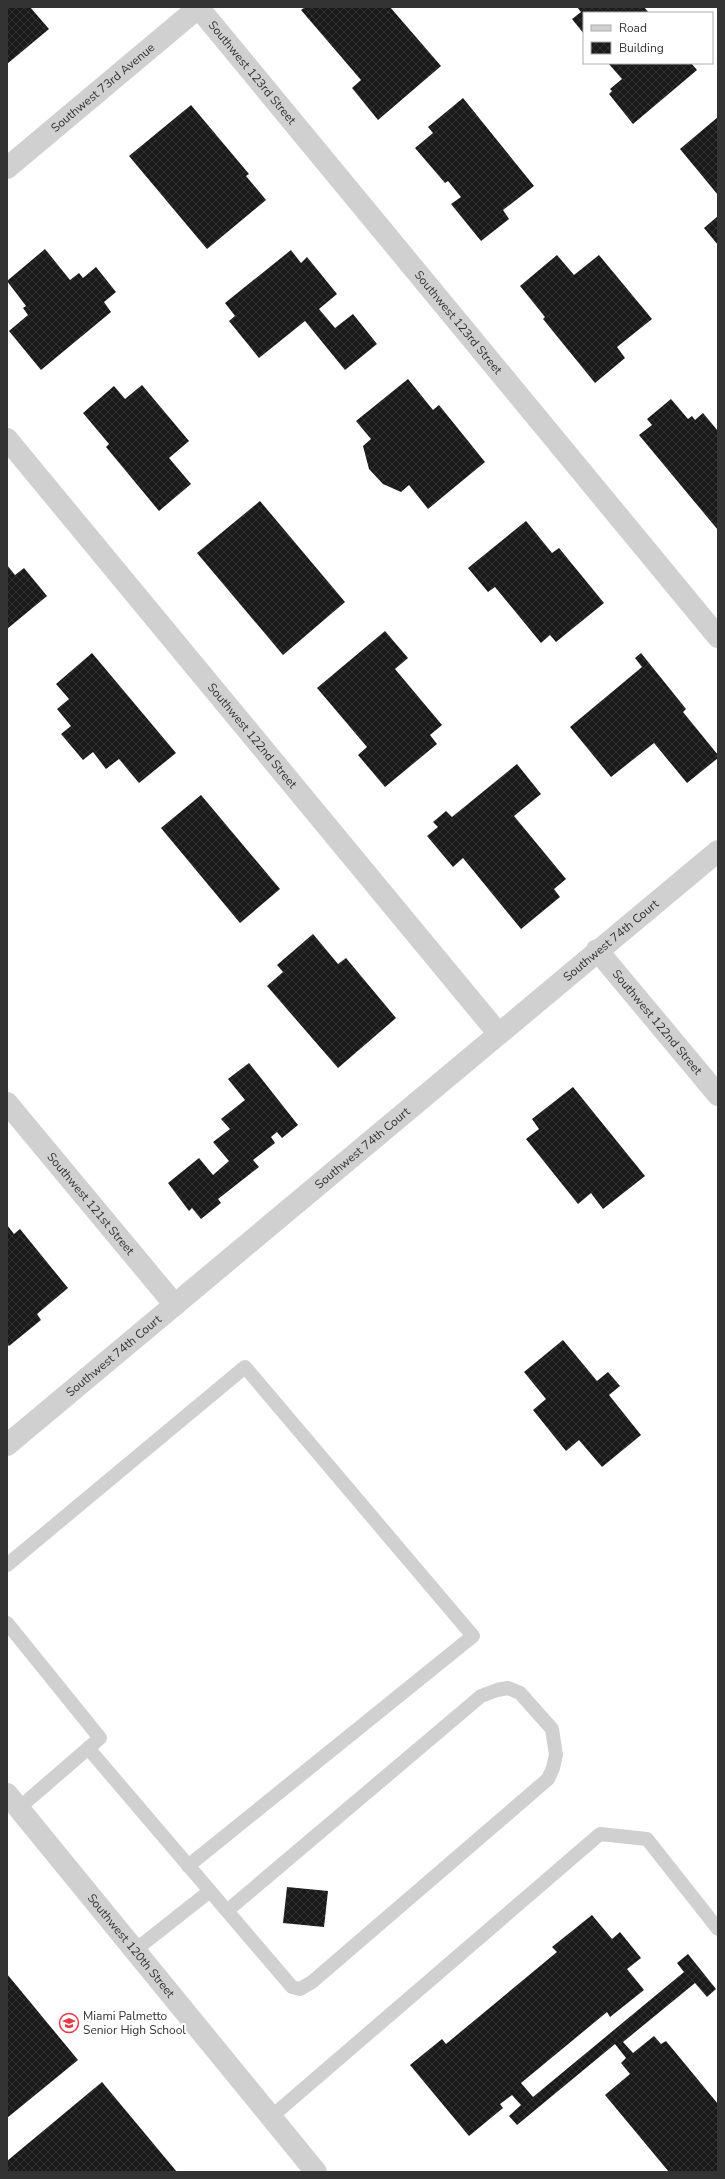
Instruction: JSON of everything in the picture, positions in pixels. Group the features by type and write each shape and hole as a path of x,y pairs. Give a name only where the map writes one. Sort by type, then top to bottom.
{"street":[{"name":"Southwest 73rd Avenue","path":"7,168 198,7"},
{"name":"Southwest 123rd Street","path":"198,7 718,637"},
{"name":"Southwest 122nd Street","path":"7,439 498,1033"},
{"name":"Southwest 74th Court","path":"7,1445 597,950 718,851"},
{"name":"Southwest 122nd Street","path":"597,950 718,1095"},
{"name":"Southwest 121st Street","path":"7,1103 175,1305"},
{"name":"Southwest 120th Street","path":"13,1801 316,2172"}],"lane":[{"path":"7,1565 245,1367 473,1636 188,1866"},
{"path":"7,1623 100,1738 13,1801"},
{"path":"88,1748 188,1866 228,1910 292,1987 300,1989 312,1982 548,1779 553,1768 556,1755 552,1729 520,1693 508,1688 497,1690 481,1696 228,1910"},
{"path":"271,2117 600,1834 647,1839 718,1929"},
{"path":"134,1951 210,1891"}],"building":[{"path":"7,7 30,7 49,29 7,64"},
{"path":"305,7 390,7 441,66 378,120 352,88 361,80 301,10"},
{"path":"577,7 644,7 648,12 583,12 583,33 572,19 581,12"},
{"path":"609,64 692,64 697,70 633,124 609,94 612,91 610,89 622,79"},
{"path":"463,98 534,186 503,210 509,219 481,241 451,204 461,197 448,181 445,183 415,148 433,133 428,127"},
{"path":"191,105 249,174 246,176 266,200 207,249 129,156"},
{"path":"718,117 718,195 680,149"},
{"path":"718,216 718,245 704,228"},
{"path":"45,249 70,280 79,273 83,278 96,267 116,292 104,302 111,312 41,370 9,331 28,315 23,308 26,306 7,281"},
{"path":"291,250 301,263 307,257 337,294 319,309 335,328 353,314 377,344 345,370 305,321 259,358 229,321 235,316 225,303"},
{"path":"557,255 574,275 599,255 652,319 617,347 625,358 595,383 543,319 545,317 520,286"},
{"path":"408,379 433,410 439,405 485,462 428,509 409,485 401,492 383,484 369,469 363,446 371,439 356,421"},
{"path":"142,385 189,441 169,458 191,484 159,511 106,447 109,444 83,413 114,386 125,399"},
{"path":"671,399 688,419 692,416 695,420 703,413 718,431 718,530 639,435 652,425 647,419"},
{"path":"260,501 345,602 283,655 197,553"},
{"path":"526,521 552,553 559,548 604,603 556,642 550,635 541,643 495,587 488,592 468,568"},
{"path":"7,565 15,575 24,568 47,596 7,629"},
{"path":"385,631 408,658 395,669 442,725 430,735 437,744 385,787 358,755 367,747 317,688"},
{"path":"92,653 176,753 139,783 119,759 106,769 93,752 83,760 61,734 71,726 57,709 69,699 56,684"},
{"path":"641,653 686,709 683,712 718,755 718,758 687,783 654,743 611,777 570,727 642,667 635,658"},
{"path":"517,764 541,794 514,816 566,879 554,889 560,897 521,929 463,858 453,867 427,836 438,827 433,822 446,811 452,817"},
{"path":"201,795 280,889 240,923 161,828"},
{"path":"313,934 338,964 346,958 396,1018 338,1068 267,986 283,972 277,965"},
{"path":"249,1063 298,1125 282,1138 277,1132 271,1137 275,1143 253,1160 259,1167 218,1199 221,1203 201,1219 192,1208 189,1211 168,1183 199,1158 213,1175 229,1161 213,1142 230,1129 221,1119 245,1100 228,1079"},
{"path":"573,1087 645,1176 603,1209 591,1193 578,1204 526,1139 539,1129 532,1119"},
{"path":"7,1225 14,1234 20,1229 68,1288 37,1314 41,1320 9,1346 7,1344"},
{"path":"563,1340 597,1381 608,1372 620,1386 609,1395 641,1435 602,1467 579,1440 566,1451 533,1410 546,1399 524,1372"},
{"path":"287,1887 328,1891 324,1927 283,1923"},
{"path":"592,1915 612,1939 620,1932 641,1958 627,1969 644,1990 610,2017 607,2012 521,2083 533,2097 684,1972 677,1963 688,1954 716,1989 707,1997 695,1983 623,2042 633,2053 654,2036 661,2044 666,2041 718,2104 718,2172 669,2172 605,2095 630,2074 621,2063 626,2058 615,2044 517,2125 509,2116 521,2105 512,2095 500,2104 503,2108 469,2136 410,2065 442,2039 446,2044 557,1952 552,1947"},
{"path":"7,1974 78,2060 7,2118"},
{"path":"102,2082 177,2172 7,2172 7,2161"}],"place":[{"name":"Miami Palmetto Senior High School","path":"69,2023"}]}
